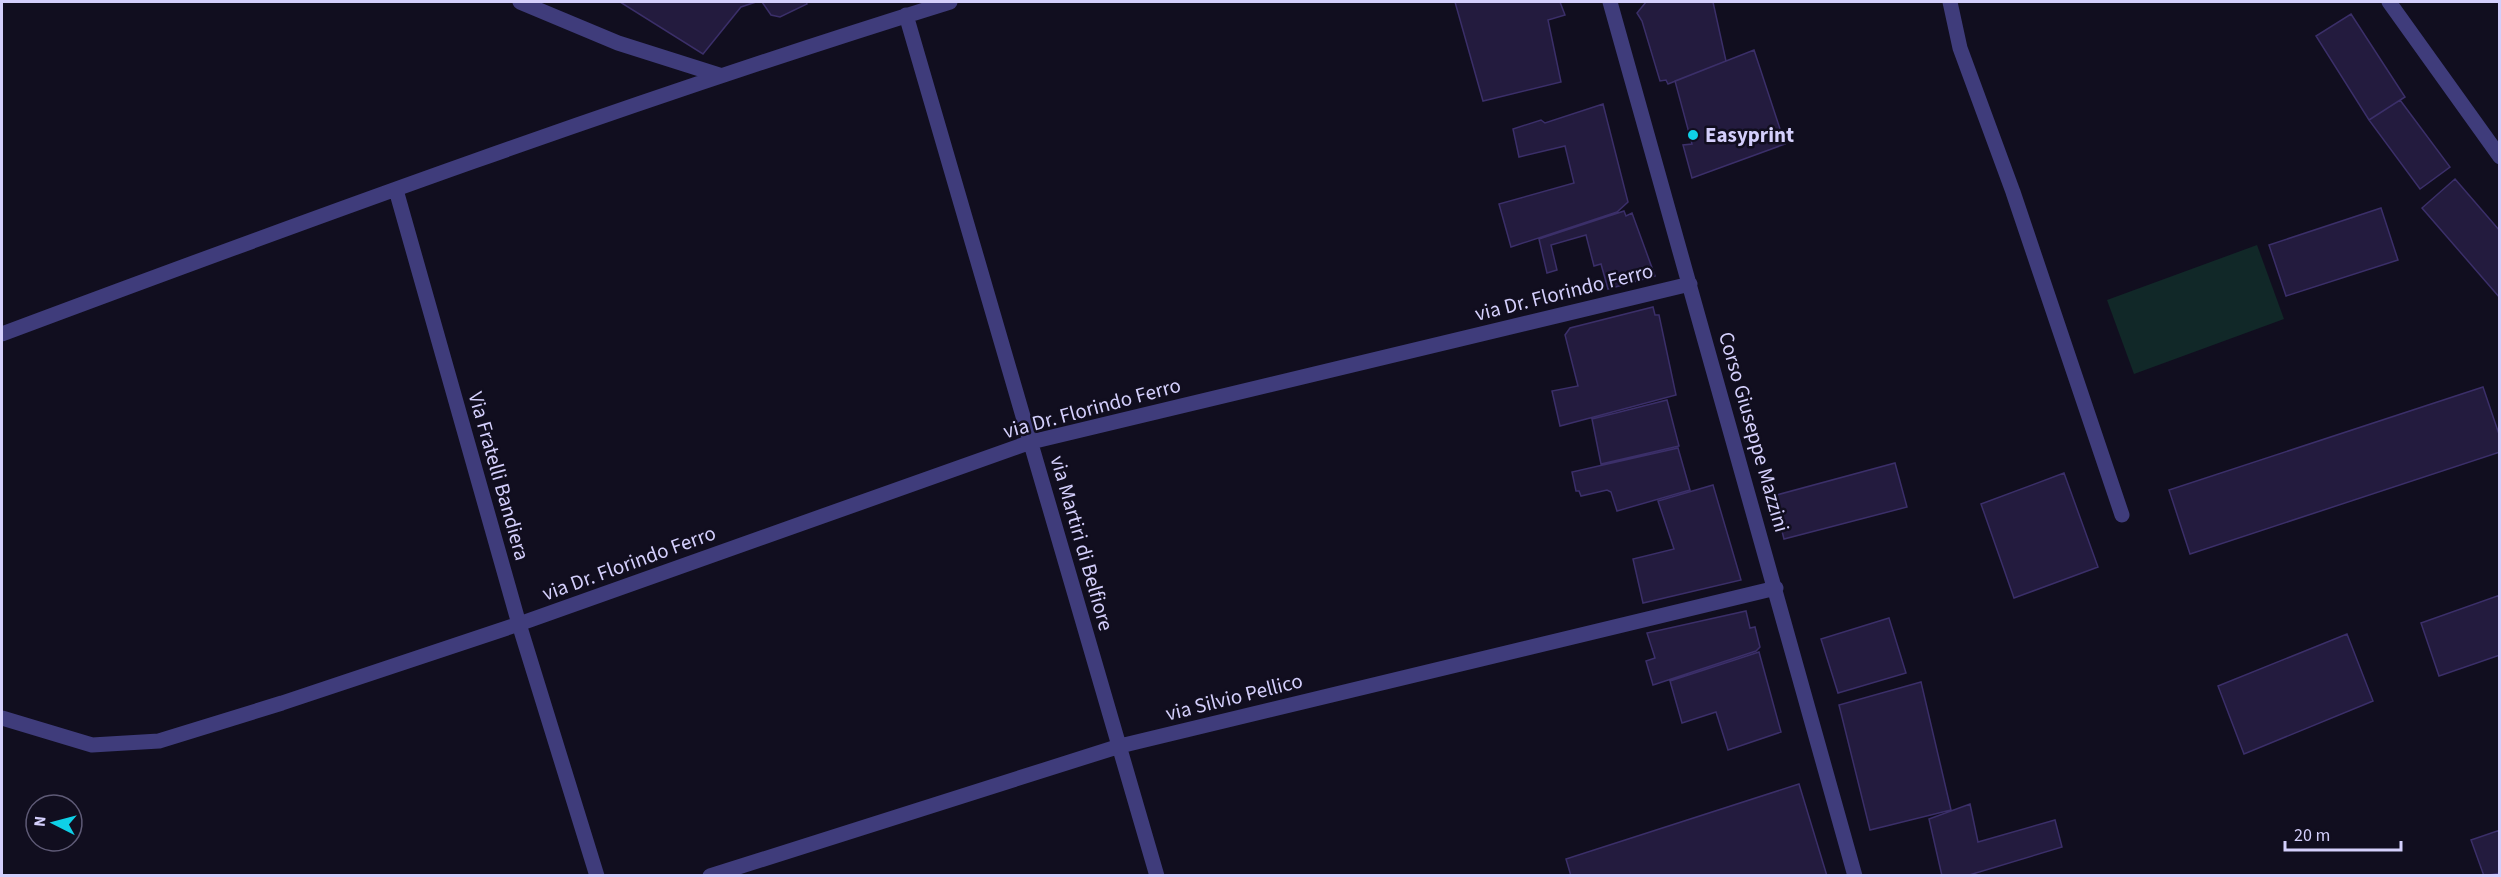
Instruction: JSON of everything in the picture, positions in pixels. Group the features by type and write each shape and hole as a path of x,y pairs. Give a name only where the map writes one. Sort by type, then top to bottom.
{"street":[{"path":"520,2 618,43 719,75"},
{"path":"2,334 719,75 950,2"},
{"name":"Corso Giuseppe Mazzini","path":"1610,2 1855,876"},
{"path":"1950,2 1959,48 2013,192 2122,515"},
{"path":"2389,2 2499,157"},
{"name":"via Martiri di Belfiore","path":"906,15 1158,876"},
{"name":"Via Fratelli Bandiera","path":"396,190 519,624 597,876"},
{"name":"via Dr. Florindo Ferro","path":"2,718 92,745 159,741 282,703 519,624 1031,442 1690,284"},
{"name":"via Silvio Pellico","path":"710,876 1120,746 1776,588"}],"green space":[{"path":"2257,245 2284,319 2134,374 2107,300"}],"building":[{"path":"620,2 756,2 741,7 703,54"},
{"path":"762,2 806,2 807,4 780,17 771,15"},
{"path":"1455,2 1560,2 1565,15 1548,20 1561,82 1483,101"},
{"path":"1646,2 1713,2 1726,61 1668,84 1666,80 1660,81 1642,21 1637,13"},
{"path":"2351,14 2405,97 2369,120 2316,36"},
{"path":"1754,50 1785,144 1692,178 1683,145 1692,144 1675,81"},
{"path":"2400,100 2450,167 2420,189 2369,120"},
{"path":"1603,104 1628,202 1617,212 1511,247 1499,204 1574,183 1565,146 1519,157 1513,129 1541,120 1545,123"},
{"path":"2455,179 2500,231 2500,298 2422,208"},
{"path":"2381,208 2398,260 2286,296 2269,245"},
{"path":"1624,211 1626,216 1632,213 1655,276 1608,289 1601,264 1594,266 1586,235 1551,245 1557,270 1547,273 1539,239"},
{"path":"1653,307 1655,315 1659,315 1676,395 1560,426 1552,391 1578,386 1565,335 1570,328"},
{"path":"2483,387 2500,437 2500,452 2190,554 2169,490"},
{"path":"1667,400 1679,446 1601,464 1592,419"},
{"path":"1678,448 1690,490 1617,511 1611,492 1607,490 1581,496 1579,491 1576,491 1572,472"},
{"path":"1895,463 1907,507 1784,539 1773,496"},
{"path":"2064,473 2098,567 2014,598 1981,504"},
{"path":"1713,485 1741,580 1643,603 1633,559 1674,549 1658,501"},
{"path":"2500,595 2500,655 2439,676 2421,623"},
{"path":"1746,611 1750,628 1755,627 1760,647 1756,651 1653,685 1646,661 1655,658 1647,633"},
{"path":"1889,618 1906,673 1838,693 1821,639"},
{"path":"2347,634 2373,701 2244,754 2218,686"},
{"path":"1759,652 1781,732 1728,750 1716,712 1682,723 1670,681"},
{"path":"1921,682 1951,810 1870,830 1839,705"},
{"path":"1799,784 1827,876 1571,876 1566,859"},
{"path":"1970,804 1978,842 2055,820 2062,847 1966,876 1942,876 1929,819"},
{"path":"2500,830 2500,873 2484,876 2471,840"}],"place":[{"name":"Easyprint","path":"1693,135"}]}
